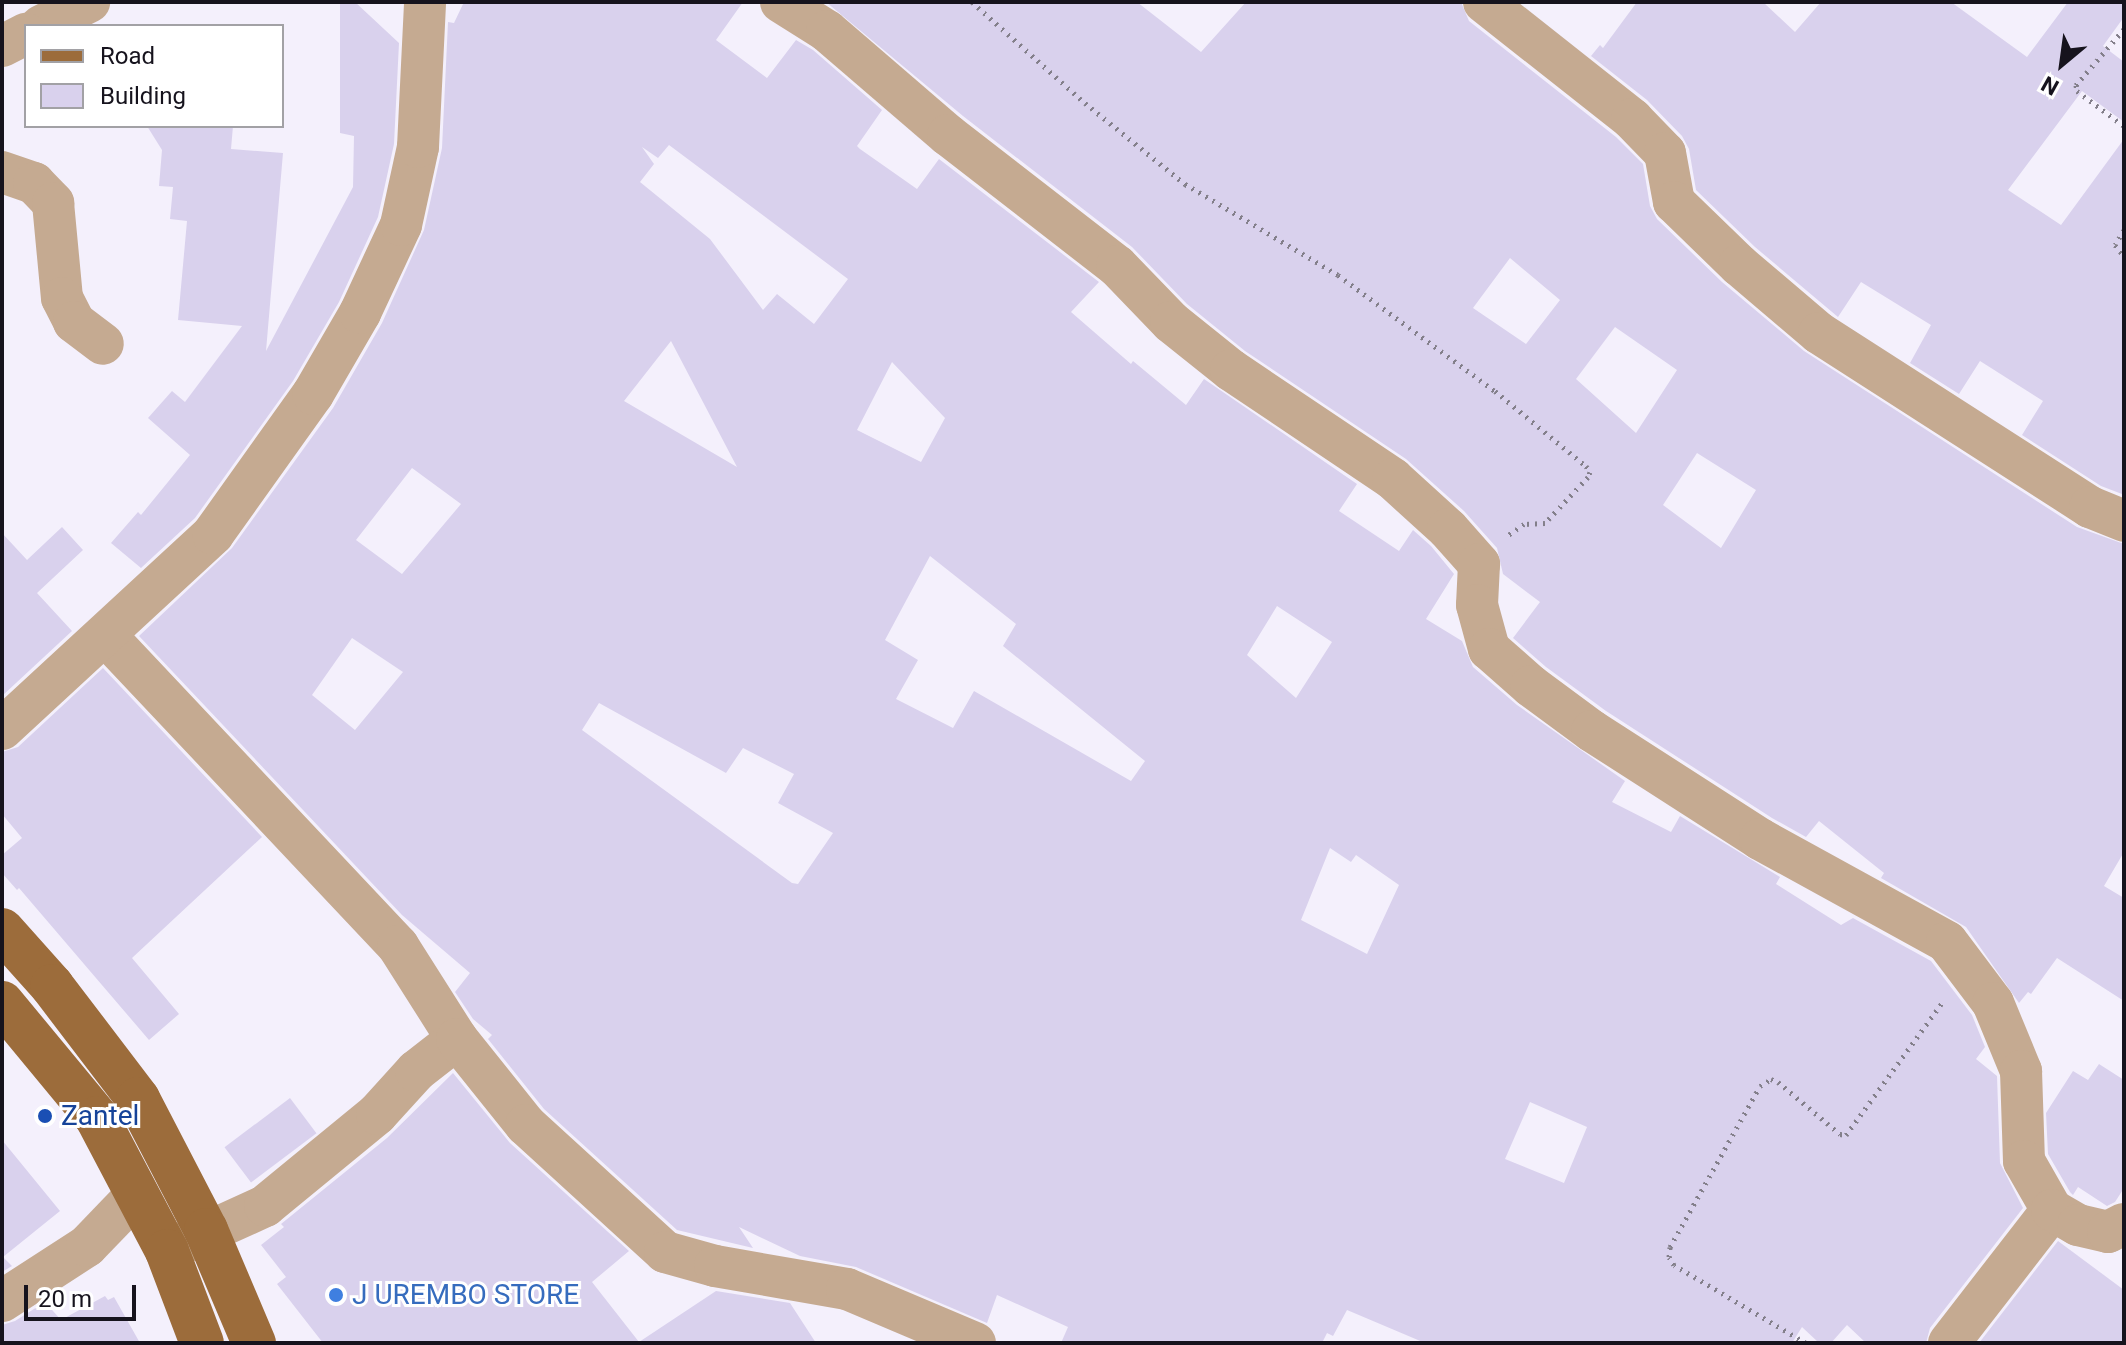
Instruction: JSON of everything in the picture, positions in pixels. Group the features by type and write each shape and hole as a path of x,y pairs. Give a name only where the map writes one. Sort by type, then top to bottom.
{"main road":[{"path":"2,930 52,986 138,1099 206,1230 254,1343"},
{"path":"2,1003 97,1118 167,1251 202,1343"}],"street":[{"path":"45,24 89,2"},
{"path":"2,729 213,534 313,394 360,313 401,225 418,147 425,2"},
{"path":"781,2 827,31 948,135 1117,266 1171,322 1231,370 1393,479 1448,529 1479,564 1477,605 1489,649 1531,686 1592,731 1760,839 1947,942 1993,1003 2021,1071 2024,1161 2052,1210 2078,1225 2108,1232 2124,1224"},
{"path":"1484,2 1632,119 1665,153 1674,202 1739,265 1819,333 2090,507 2124,521"},
{"path":"2,46 24,35"},
{"path":"2,172 34,183 53,203 62,298 74,322 103,344"},
{"path":"106,636 398,946 457,1039 526,1125 665,1252 715,1266 847,1289 975,1343"},
{"path":"167,1251 206,1230 265,1206 377,1114 416,1071 457,1039"},
{"path":"2,1301 87,1246 137,1194"},
{"path":"1949,1343 2052,1210"}],"path":[{"path":"972,2 1085,103 1185,184 1338,275 1495,391 1586,466 1590,472 1588,477 1545,523 1516,527 1479,564"},
{"path":"2124,29 2076,85 2077,91 2124,126"},
{"path":"2124,230 2115,245 2124,256"},
{"path":"1806,1343 1674,1265 1669,1257 1670,1247 1760,1086 1771,1079 1778,1082 1840,1134 1846,1135 1965,969"}],"building":[{"path":"340,2 355,2 399,43 394,144 378,217 339,302 293,381 195,518 141,568 111,543 138,512 141,515 190,455 148,418 172,391 185,402 242,326 178,320 187,221 170,219 173,187 159,186 162,150 148,128 233,128 231,149 283,153 266,351 353,187 354,136 340,133"},
{"path":"464,2 743,2 716,40 767,78 796,40 813,50 882,110 857,146 860,149 917,189 939,159 1099,282 1071,312 1131,364 1133,361 1186,405 1204,379 1357,484 1339,511 1399,551 1413,530 1431,546 1454,574 1426,619 1462,641 1473,667 1517,705 1625,781 1612,802 1671,832 1680,816 1780,877 1776,884 1841,925 1853,918 1931,961 1972,1015 1985,1047 1976,1059 1997,1076 2000,1163 2023,1208 1930,1328 1926,1343 1866,1343 1847,1325 1831,1343 1819,1343 1802,1327 1792,1343 1425,1343 1347,1310 1333,1336 1327,1333 1322,1343 1061,1343 1068,1327 997,1295 987,1323 856,1267 800,1256 739,1227 753,1248 677,1230 544,1109 488,1039 492,1035 473,1019 455,992 470,973 402,915 139,636 232,548 333,408 382,323 424,230 442,148 448,22 454,23","holes":["669,145 848,279 814,324 777,294 763,310 710,239 640,182 654,164 642,147 658,158","671,341 737,467 624,401","892,362 945,418 921,462 857,430","412,468 461,504 402,574 356,540","930,556 1016,624 1003,646 1145,761 1131,781 974,691 953,728 896,699 918,660 885,640","1277,606 1332,642 1296,698 1247,655","352,638 403,672 355,730 312,695","599,703 726,773 743,748 794,774 778,803 833,833 798,884 792,883 582,730","1330,848 1351,862 1356,855 1399,885 1367,954 1301,920","1530,1102 1587,1127 1564,1183 1505,1159"]},
{"path":"826,2 1137,2 1201,52 1246,2 1461,2 1469,21 1616,137 1643,164 1650,206 1657,219 1722,282 1804,351 2077,527 2124,544 2124,852 2104,886 2124,898 2124,1001 2057,958 2031,994 2028,992 2019,1003 1966,927 1881,878 1884,873 1819,821 1806,837 1772,818 1606,711 1546,667 1513,638 1540,602 1503,574 1497,548 1464,511 1406,459 1245,351 1187,304 1132,247 963,116","holes":["1510,258 1560,300 1526,344 1473,308","1615,327 1677,370 1636,433 1576,379","1697,453 1756,490 1721,548 1663,505"]},
{"path":"1637,2 1763,2 1795,32 1821,2 1951,2 2027,57 2068,2 2124,2 2124,17 2103,46 2124,62 2124,122 2082,91 2008,190 2061,225 2124,139 2122,494 2101,486 2022,435 2043,401 1980,361 1959,394 1910,363 1931,325 1861,282 1838,317 1755,247 1696,190 1689,149 1682,136 1647,100 1591,56 1600,45 1603,48"},
{"path":"62,527 83,550 37,593 72,631 2,696 2,533 27,560"},
{"path":"103,668 262,837 132,958 179,1014 149,1040 19,888 17,890 2,873 2,855 22,838 2,814 2,752 18,747"},
{"path":"2099,1064 2124,1080 2124,1188 2115,1202 2107,1206 2078,1187 2073,1195 2048,1154 2046,1113 2073,1071 2088,1080"},
{"path":"453,1073 510,1143 629,1251 592,1282 639,1342 716,1291 790,1303 816,1343 323,1343 277,1284 286,1277 261,1245 284,1227 281,1224 387,1138"},
{"path":"290,1098 316,1133 251,1182 225,1147"},
{"path":"2,1140 60,1211 3,1257 12,1266 2,1272"},
{"path":"2058,1241 2124,1290 2124,1343 1979,1343"},
{"path":"105,1296 108,1300 114,1297 140,1343 2,1343 2,1325 15,1321 45,1302 61,1320"}],"place":[{"name":"Zantel","path":"45,1116"},
{"name":"J UREMBO STORE","path":"336,1295"}]}
